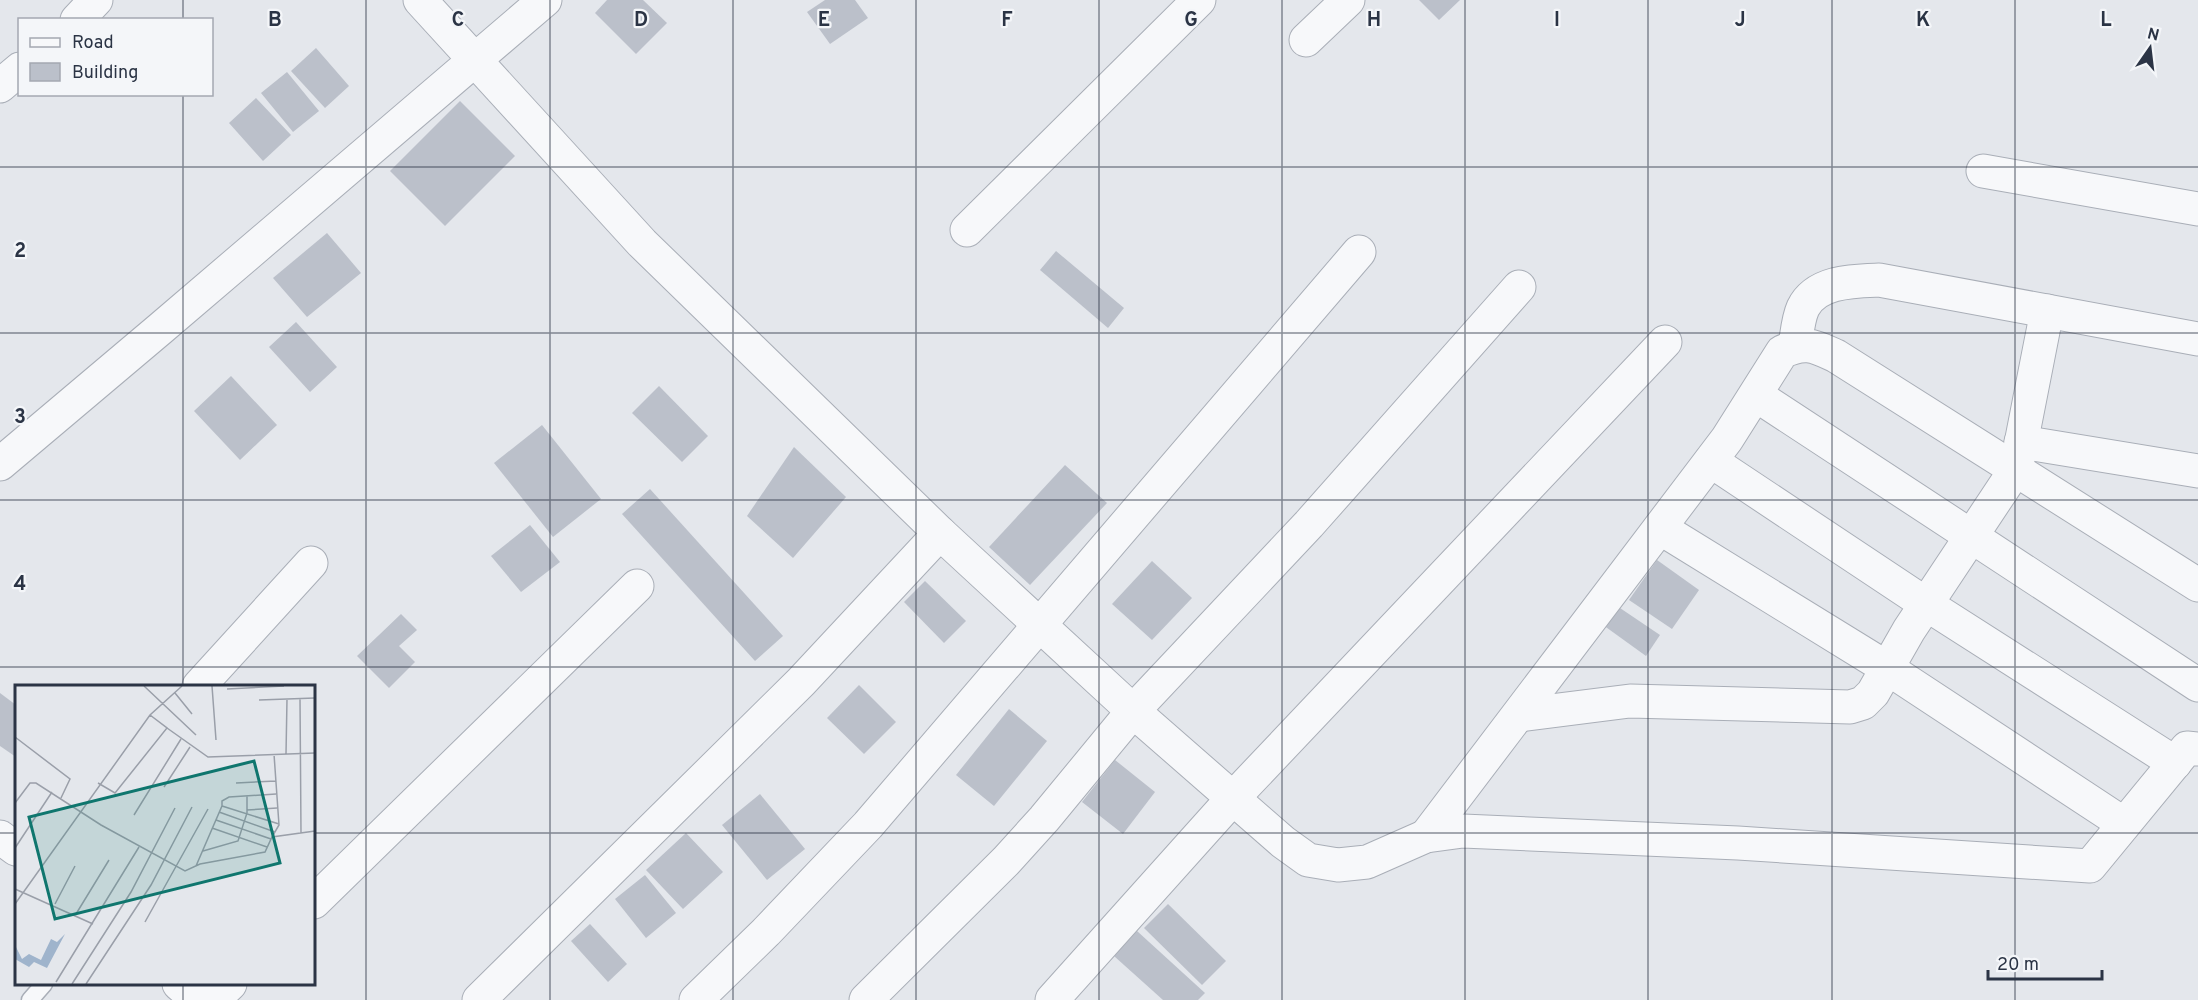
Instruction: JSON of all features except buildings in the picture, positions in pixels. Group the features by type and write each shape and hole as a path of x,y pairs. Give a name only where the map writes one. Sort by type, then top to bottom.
{"street":[{"path":"79,18 96,0"},
{"path":"420,0 642,243 940,533 1133,711 1283,842 1308,860 1338,865 1367,862 1426,836 1463,831 1726,842 2090,866 2189,749 1926,604 1711,461"},
{"path":"0,464 545,0"},
{"path":"967,230 1200,0"},
{"path":"1306,40 1348,0"},
{"path":"0,86 18,71"},
{"path":"1983,171 2198,209"},
{"path":"696,1000 766,932 868,825 1359,252"},
{"path":"1795,346 1802,310 1810,297 1825,288 1848,281 1879,280 2198,339"},
{"path":"866,1000 1006,861 1133,711 1309,524 1519,287"},
{"path":"1519,715 1630,701 1850,707 1863,703 1873,693 1926,604 1971,537 2018,456 2047,311"},
{"path":"1052,1000 1234,798 1665,342"},
{"path":"1426,836 1711,461 1782,352 1795,346 1811,345 1836,356 2018,456 2198,585"},
{"path":"1755,395 2198,685"},
{"path":"2018,456 2198,471"},
{"path":"1660,528 1887,668 2124,824"},
{"path":"479,1000 784,699 940,533"},
{"path":"200,685 310,563"},
{"path":"315,901 637,586"},
{"path":"0,837 15,848"},
{"path":"180,985 198,1000"},
{"path":"213,1000 229,985"}],"lane":[{"path":"30,1000 43,985"}]}
